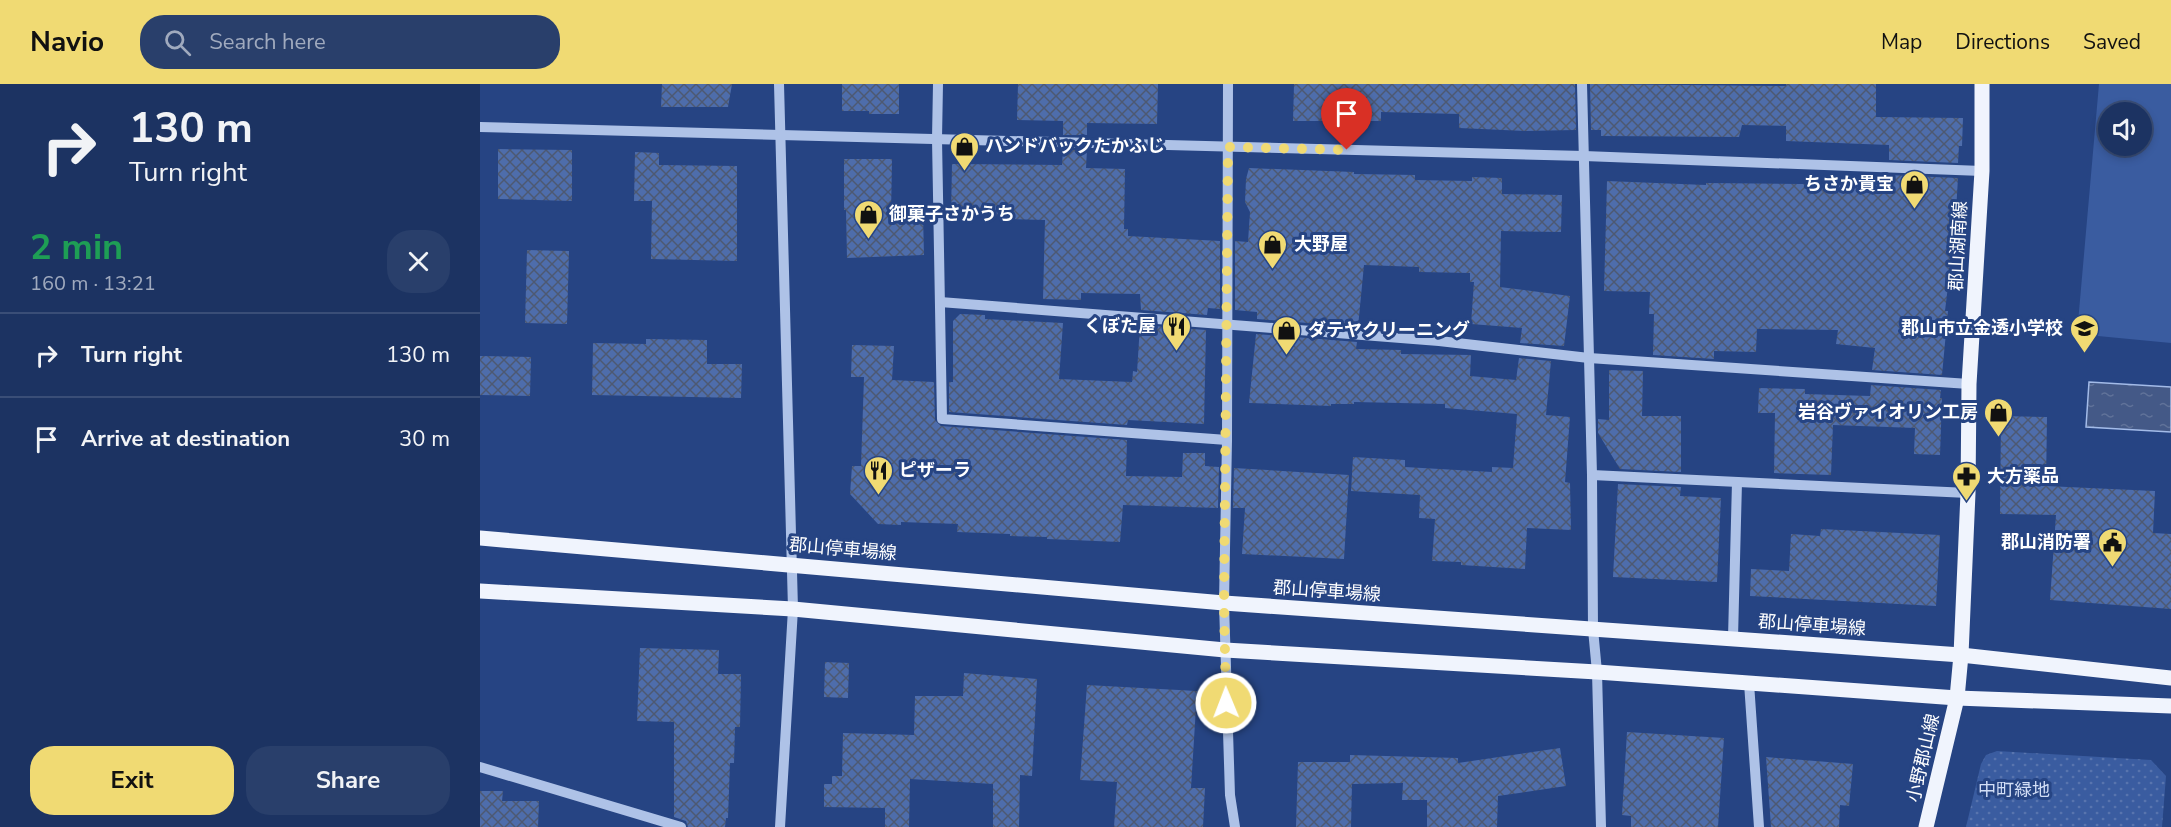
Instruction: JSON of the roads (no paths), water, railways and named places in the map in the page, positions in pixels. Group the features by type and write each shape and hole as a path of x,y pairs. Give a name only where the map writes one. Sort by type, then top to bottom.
{"main road":[{"name":"郡山湖南線","path":"1957,698 1968,493 1969,384 1982,171 1982,84"},
{"name":"郡山停車場線","path":"480,538 1224,603 1961,656 2171,678"},
{"path":"480,591 793,609 1225,650 1597,672 1957,698 2171,706"},
{"name":"小野郡山線","path":"1926,827 1957,698"}],"street":[{"path":"779,84 793,564 793,609 780,827"},
{"path":"938,84 942,419 1227,440"},
{"path":"1228,84 1224,603 1230,795 1235,827"},
{"path":"1582,84 1592,475 1593,629 1597,672 1601,827"},
{"path":"480,127 1584,156 1982,171"},
{"path":"940,302 1439,341 1589,358 1969,384"},
{"path":"1592,475 1968,493"},
{"path":"1733,638 1737,482"},
{"path":"1749,683 1759,827"},
{"path":"480,767 681,827"}],"water":[{"path":"2089,382 2171,387 2171,432 2086,427"}],"place":[{"name":"ハンドバックたかふじ","path":"964,172"},
{"name":"ちさか貴宝","path":"1915,210"},
{"name":"御菓子さかうち","path":"868,240"},
{"name":"大野屋","path":"1273,270"},
{"name":"くぼた屋","path":"1177,352"},
{"name":"郡山市立金透小学校","path":"2084,354"},
{"name":"ダテヤクリーニング","path":"1287,356"},
{"name":"岩谷ヴァイオリン工房","path":"1999,438"},
{"name":"ピザーラ","path":"878,496"},
{"name":"大方薬品","path":"1966,502"},
{"name":"郡山消防署","path":"2112,568"}],"park label":[{"name":"中町緑地","path":"2014,790"}]}
